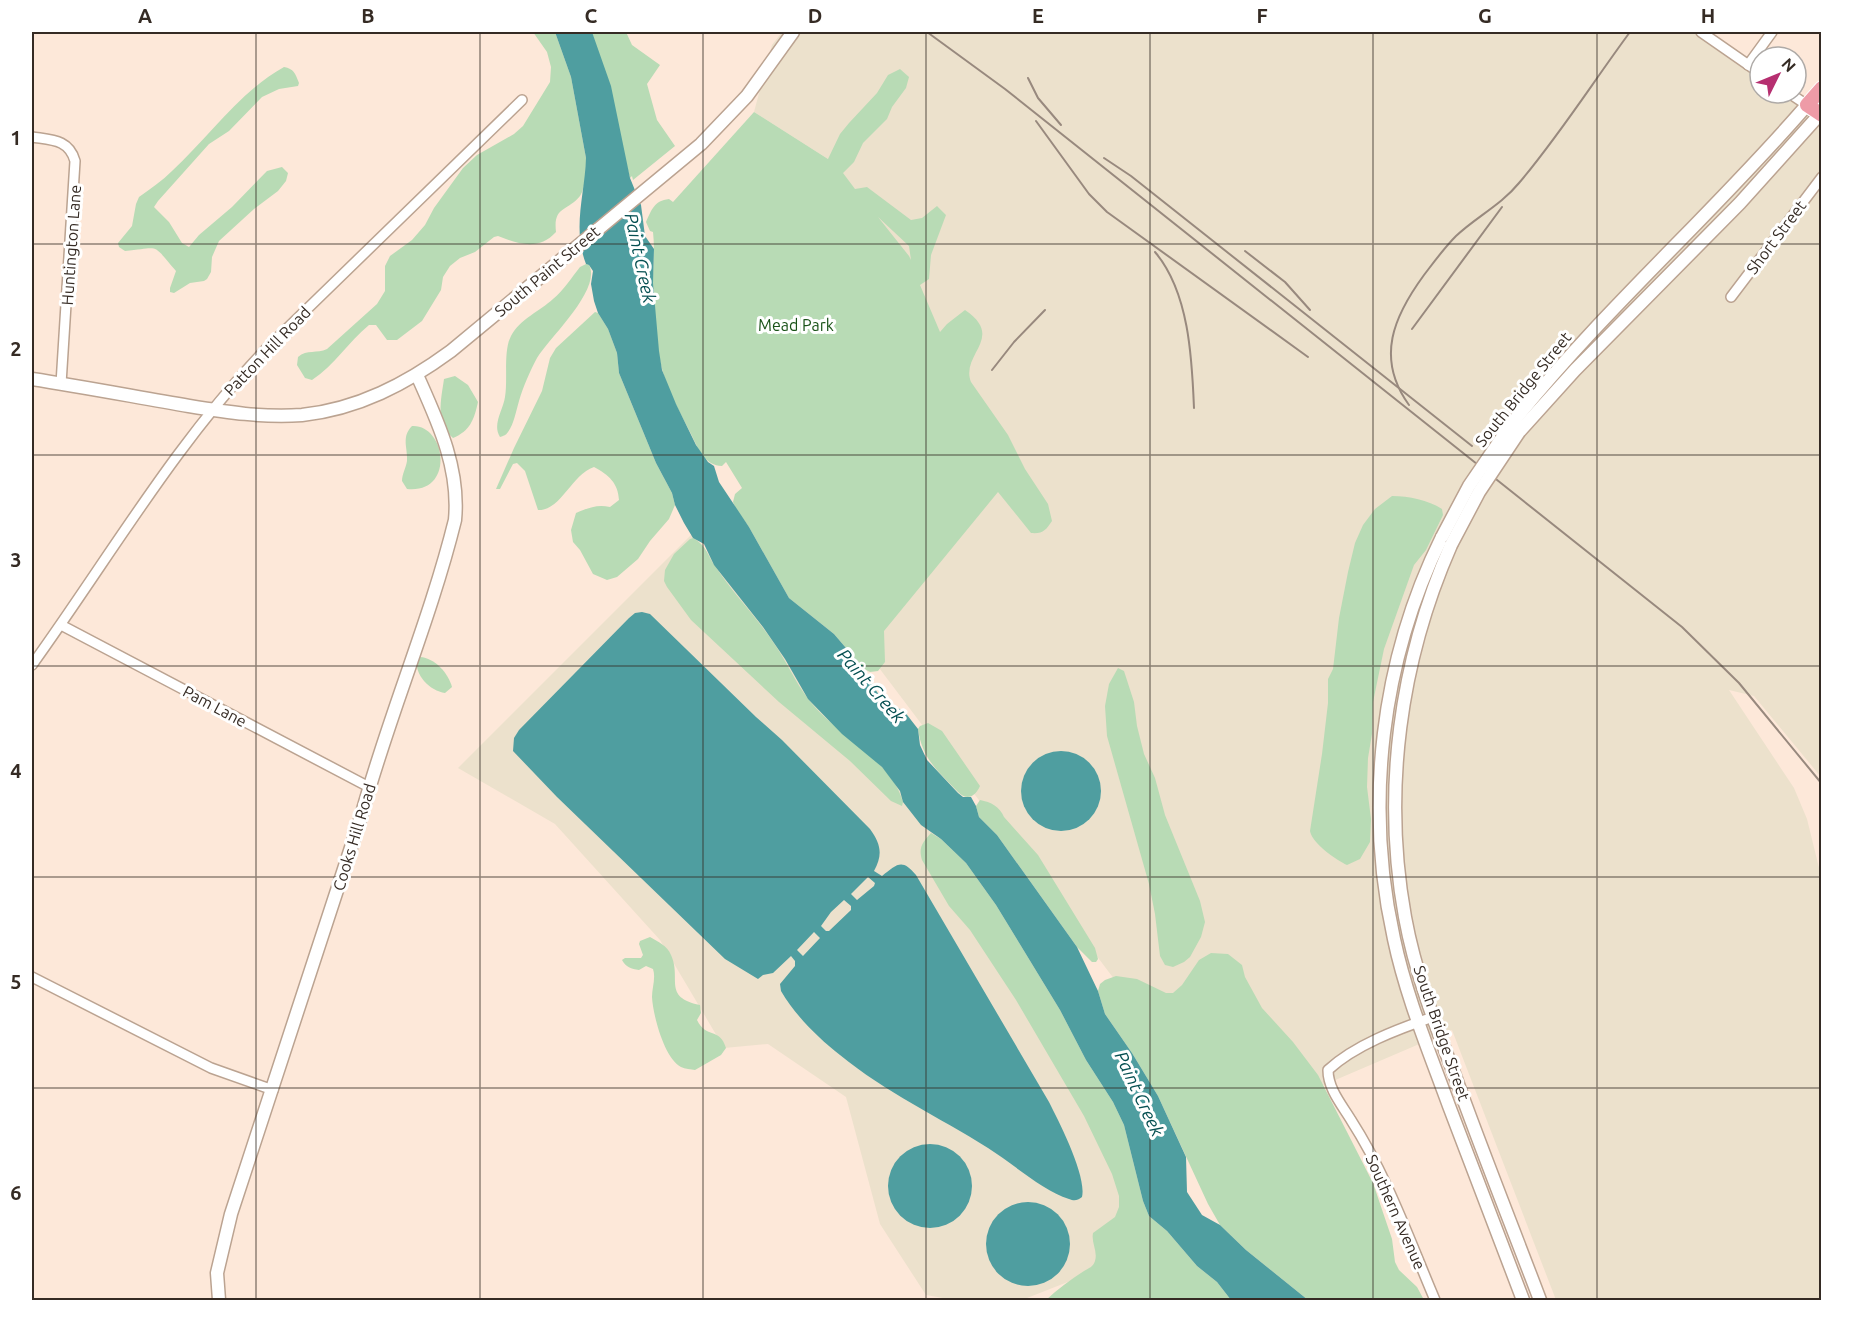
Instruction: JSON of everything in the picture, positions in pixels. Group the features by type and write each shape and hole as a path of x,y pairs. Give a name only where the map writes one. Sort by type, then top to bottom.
{"main road":[{"name":"South Paint Street","path":"32,379 239,414 304,414 364,400 417,375 479,327 701,144 737,107 794,32"},
{"name":"South Bridge Street","path":"1808,104 1821,88"},
{"name":"South Bridge Street","path":"1523,1300 1417,1022 1393,937 1380,845 1380,774 1386,709 1398,657 1431,558 1446,541 1479,492 1515,429 1576,349 1705,216 1807,105"},
{"path":"1807,105 1821,114"},
{"name":"South Bridge Street","path":"1515,429 1740,203 1821,114"},
{"name":"Cooks Hill Road","path":"219,1300 217,1273 224,1242 369,787 418,644 455,520 457,503 452,464 417,375"},
{"name":"South Bridge Street","path":"1446,541 1416,644 1402,710 1395,785 1396,850 1405,918 1419,974 1433,1017 1540,1300"}],"street":[{"path":"1701,32 1748,65"},
{"path":"1763,45 1772,32"},
{"name":"Patton Hill Road","path":"32,665 197,428 233,383 267,347 522,100"},
{"name":"Huntington Lane","path":"32,137 58,140 70,148 75,161 62,384"},
{"name":"Short Street","path":"1731,297 1821,177"},
{"name":"Pam Lane","path":"61,625 369,787"},
{"path":"32,977 211,1068 273,1090"},
{"name":"Southern Avenue","path":"1433,1017 1381,1037 1336,1063 1328,1070 1328,1079 1378,1166 1435,1300"}],"shaded area":[{"path":"782,32 1706,32 1748,62 1748,105 1805,105 1822,121 1821,777 1754,696 1729,690 1794,788 1807,819 1821,876 1821,1300 1556,1300 1452,1030 1226,1127 867,652 836,164 754,112 772,45"},
{"path":"692,534 893,772 1027,972 1141,1222 1088,1274 1022,1300 954,1300 926,1295 880,1224 846,1097 768,1044 724,1048 660,940 555,824 458,768"}],"green space":[{"path":"533,32 555,32 571,77 586,158 585,183 580,196 559,213 556,232 543,242 528,244 498,236 475,252 460,258 450,266 443,277 441,290 422,321 397,340 387,340 376,325 369,325 320,374 312,380 305,378 297,365 298,357 305,353 327,349 377,304 385,291 385,266 390,256 412,240 425,225 434,208 463,168 477,155 514,134 523,126 550,82 551,67 547,52"},
{"path":"592,32 626,32 632,45 660,65 647,84 657,120 675,146 633,180 632,176 630,178"},
{"path":"284,67 294,72 298,86 279,89 262,97 229,131 209,144 154,207 169,222 182,243 189,247 267,171 282,167 288,173 286,181 278,191 219,241 212,257 211,272 207,279 190,283 174,293 170,292 176,271 158,251 150,248 125,251 119,247 118,243 132,226 139,197 186,158 253,89"},
{"name":"Mead Park","path":"900,69 909,77 906,88 892,107 887,119 863,143 854,162 843,173 855,189 867,187 911,220 922,218 937,206 946,215 931,255 929,279 920,285 940,332 965,310 977,320 982,329 982,338 971,363 969,372 971,382 1008,435 1025,469 1048,504 1052,521 1044,531 1031,533 998,492 884,631 885,662 878,671 870,672 864,669 834,634 789,598 733,502 735,494 742,488 726,462 722,466 716,465 703,456 679,411 662,369 656,337 653,232 650,231 646,222 657,204 669,199 673,202 754,112 828,159 840,134 877,93 888,75","holes":["878,217 909,246 911,260"]},
{"path":"589,265 591,275 588,287 573,312 537,358 523,390 512,425 506,434 500,437 497,428 505,397 506,357 511,336 525,320 557,296 580,267"},
{"path":"595,312 608,329 617,353 619,373 656,463 672,493 675,505 669,519 638,559 617,577 607,580 593,574 573,542 571,530 576,513 597,506 610,507 619,500 615,484 608,476 594,467 579,477 553,505 538,510 525,471 517,463 513,464 500,489 496,489 542,391 550,358 556,348"},
{"path":"455,376 468,385 478,402 470,424 464,432 453,438 447,432 441,418 441,403 444,379"},
{"path":"412,426 424,428 432,436 438,446 441,459 439,471 433,481 423,488 407,489 402,478 407,461 406,438"},
{"path":"1392,496 1431,503 1442,509 1443,515 1426,550 1414,565 1384,649 1373,702 1372,734 1368,758 1370,842 1360,859 1347,865 1320,846 1310,831 1322,754 1328,703 1328,679 1333,669 1339,618 1355,543 1363,525 1375,509"},
{"path":"693,538 704,547 722,576 766,632 809,700 820,713 862,748 887,773 897,787 903,802 902,806 891,801 850,761 779,702 691,620 664,581 665,570 674,554"},
{"path":"420,657 431,660 440,667 452,687 445,693 429,686 418,671 417,659"},
{"path":"1118,668 1124,671 1134,702 1144,754 1155,778 1165,815 1200,901 1205,922 1201,937 1190,957 1173,967 1165,965 1160,956 1149,884 1107,736 1105,706 1109,684"},
{"path":"928,723 942,731 980,786 973,795 968,797 958,792 927,757 918,729"},
{"path":"980,800 998,808 1038,855 1095,948 1098,959 1096,962 1092,962 1077,947 997,835 979,817 976,806"},
{"path":"931,833 941,839 966,863 996,905 1113,1102 1124,1125 1143,1201 1149,1216 1167,1231 1197,1266 1217,1282 1231,1300 1046,1300 1093,1265 1096,1257 1093,1233 1115,1217 1119,1207 1119,1196 1112,1174 1084,1116 1016,1000 970,930 949,906 922,860 922,845"},
{"path":"650,937 665,946 671,955 677,992 688,1002 700,1005 701,1013 697,1020 704,1029 720,1037 726,1048 721,1055 695,1070 683,1068 675,1062 665,1046 653,1005 653,969 646,966 639,970 634,969 622,960 641,958 643,955 640,941"},
{"path":"1211,953 1228,954 1242,965 1245,977 1262,1008 1293,1042 1318,1075 1373,1183 1392,1239 1395,1262 1399,1270 1417,1287 1424,1300 1308,1300 1246,1250 1220,1225 1158,1096 1105,1014 1098,991 1100,984 1116,976 1137,979 1166,993 1173,993 1182,985 1199,960"}],"water":[{"name":"Paint Creek","path":"555,32 592,32 611,86 630,178 641,205 645,236 654,249 653,283 662,370 696,445 708,462 714,466 719,482 749,527 789,598 834,634 864,669 885,702 904,711 918,729 920,745 927,760 958,793 963,797 971,797 979,817 997,835 1077,947 1098,991 1105,1014 1158,1096 1186,1157 1187,1192 1202,1215 1220,1225 1246,1250 1308,1300 1231,1300 1217,1282 1197,1266 1167,1231 1149,1216 1143,1201 1124,1125 1113,1102 996,905 966,863 941,839 921,825 903,802 900,791 882,767 842,734 808,699 763,627 714,565 704,544 693,538 684,523 672,493 656,463 619,373 617,353 594,301 591,284 593,271 586,264 580,237 580,211 586,158 571,77"},
{"path":"635,613 650,614 782,740 870,829 880,850 874,871 882,876 896,866 903,865 916,875 1049,1102 1076,1163 1082,1197 1072,1200 1049,1190 988,1148 875,1081 840,1055 808,1026 781,991 780,984 795,966 795,961 791,956 773,973 763,975 758,979 725,959 557,797 513,751 514,738 519,730","holes":["868,877 875,883 874,886 857,900 851,894","844,900 851,906 851,910 829,931 826,931 821,926","814,932 820,938 803,956 797,950"]},
{"path":"1061,751 1076,754 1089,763 1098,776 1101,791 1098,806 1089,819 1076,828 1061,831 1046,828 1033,819 1024,806 1021,791 1024,776 1033,763 1046,754"},
{"path":"930,1144 946,1147 960,1156 969,1170 972,1186 969,1202 960,1216 946,1225 930,1228 914,1225 900,1216 891,1202 888,1186 891,1170 900,1156 914,1147"},
{"path":"1028,1202 1044,1205 1058,1214 1067,1228 1070,1244 1067,1260 1058,1274 1044,1283 1028,1286 1012,1283 998,1274 989,1260 986,1244 989,1228 998,1214 1012,1205"}],"railway":[{"path":"927,32 1005,89 1682,627 1739,683 1822,784"},
{"path":"1409,405 1399,388 1393,371 1391,354 1392,338 1397,322 1413,290 1456,236 1504,198 1519,183 1562,128 1630,32"},
{"path":"1028,78 1038,98 1061,125"},
{"path":"1036,121 1089,194 1107,212 1308,357"},
{"path":"1104,158 1131,176 1472,446"},
{"path":"1412,329 1502,207"},
{"path":"1245,251 1285,282 1310,310"},
{"path":"1155,252 1166,268 1182,306 1190,347 1194,408"},
{"path":"992,370 1014,342 1045,310"}]}
